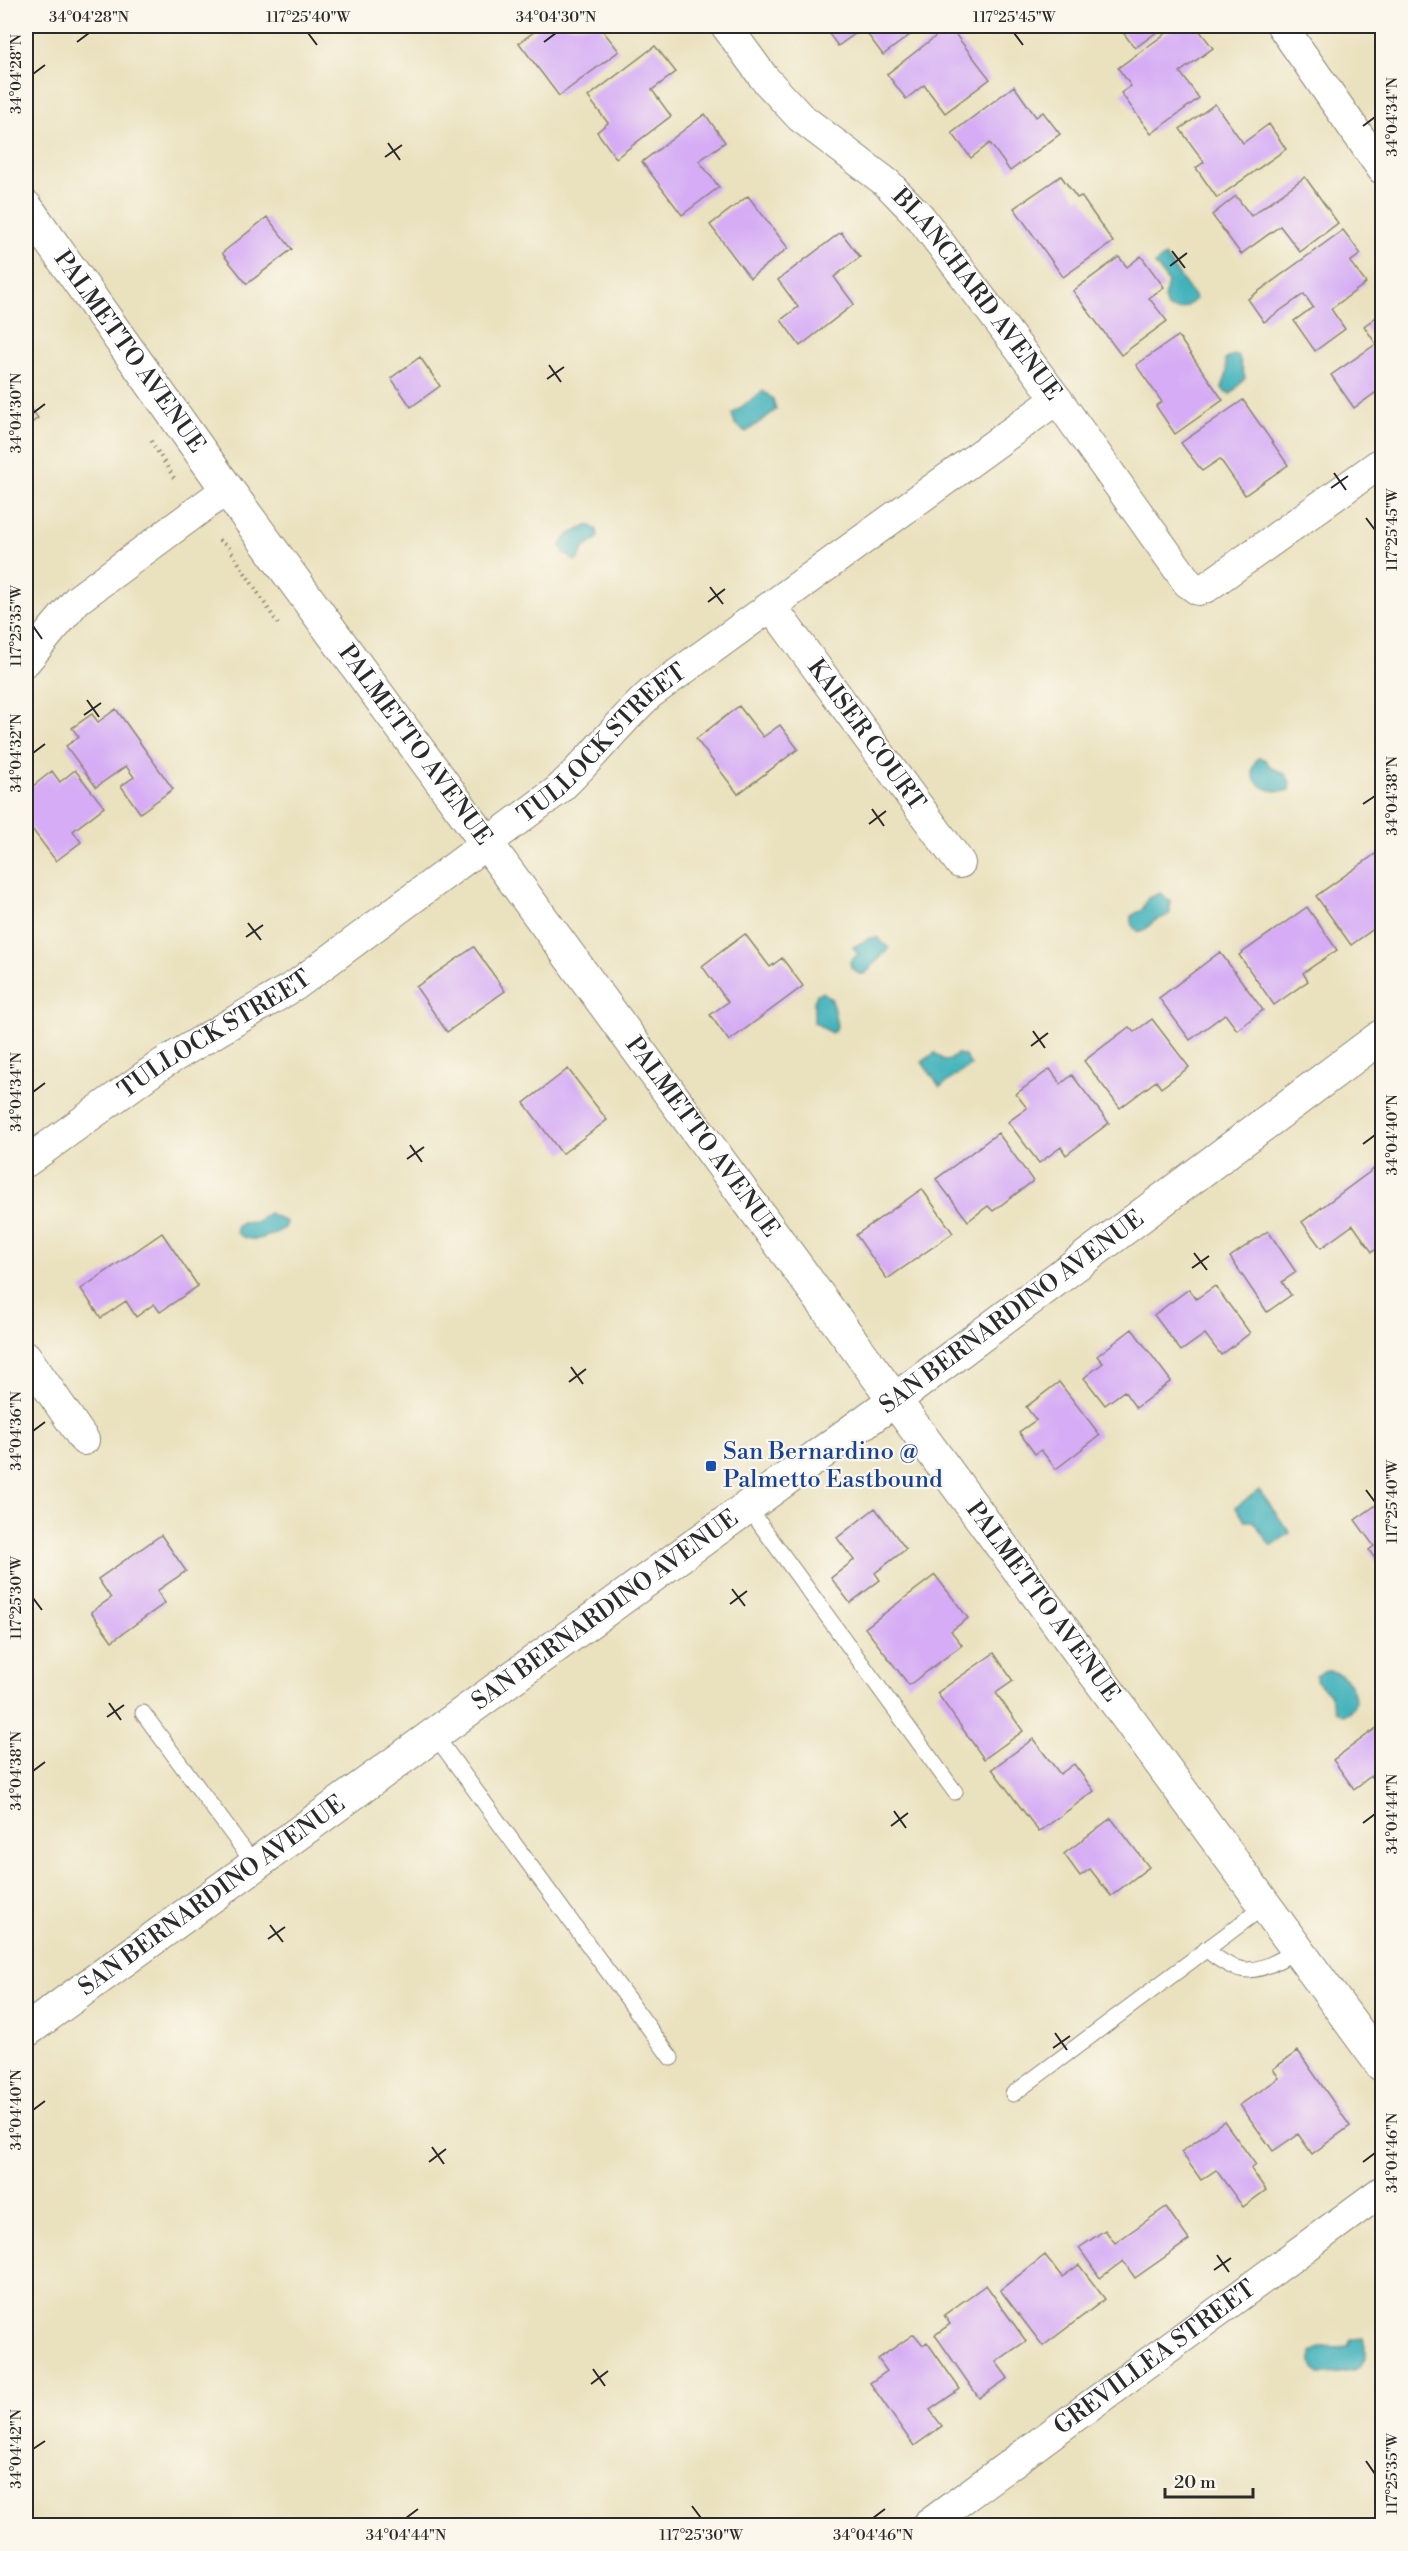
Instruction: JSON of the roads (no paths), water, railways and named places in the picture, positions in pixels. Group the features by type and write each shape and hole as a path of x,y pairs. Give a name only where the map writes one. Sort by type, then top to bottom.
{"street":[{"name":"BLANCHARD AVENUE","path":"726,26 764,78 800,117 887,183 915,212 1057,399 1188,582 1198,590 1207,587 1258,553 1383,462"},
{"path":"1282,26 1383,169"},
{"name":"PALMETTO AVENUE","path":"26,207 227,489 1383,2065"},
{"name":"TULLOCK STREET","path":"26,1162 162,1064 296,985 557,791 580,770 615,728 651,693 1057,399"},
{"path":"26,661 77,600 227,489"},
{"name":"KAISER COURT","path":"772,607 960,863"},
{"name":"SAN BERNARDINO AVENUE","path":"26,2031 896,1399 1383,1036"},
{"path":"26,1356 84,1440"},
{"name":"GREVILLEA STREET","path":"926,2526 1383,2191"}],"lane":[{"path":"747,1506 955,1792"},
{"path":"143,1713 255,1865"},
{"path":"434,1734 671,2058"},
{"path":"1013,2094 1266,1905"},
{"path":"1206,1949 1221,1963 1249,1972 1262,1969 1298,1950"}],"water":[{"path":"1165,256 1196,299 1179,310 1167,307 1164,299 1168,282 1155,264"},
{"path":"1234,355 1239,357 1245,378 1231,394 1226,393 1222,388 1227,373 1225,360"},
{"path":"763,391 773,399 776,410 746,432 735,424 732,414"},
{"path":"589,525 597,530 598,536 595,541 583,548 579,559 575,561 564,553 561,545 568,535"},
{"path":"1258,758 1264,759 1272,768 1285,774 1290,782 1289,790 1273,790 1259,784 1253,773"},
{"path":"1160,893 1170,901 1170,913 1154,921 1140,932 1132,926 1131,916 1142,910 1148,898"},
{"path":"870,938 878,938 889,948 865,974 859,974 851,967 850,961 858,954 853,947"},
{"path":"823,992 832,1000 837,1026 831,1033 814,1022 814,1002 817,994"},
{"path":"935,1053 945,1061 957,1054 964,1055 971,1065 940,1087 922,1062"},
{"path":"269,1213 286,1222 285,1228 267,1237 255,1239 243,1237 237,1233 236,1228 241,1223 256,1222"},
{"path":"1259,1490 1290,1533 1271,1546 1253,1521 1245,1521 1236,1507"},
{"path":"1326,1671 1342,1676 1353,1690 1354,1705 1350,1711 1342,1715 1335,1710 1330,1695 1316,1680 1316,1676"},
{"path":"1351,2339 1363,2339 1365,2359 1361,2365 1348,2372 1320,2374 1312,2362 1312,2353 1325,2347 1348,2346"}],"place":[{"name":"San Bernardino @ Palmetto Eastbound","path":"711,1466"}]}
